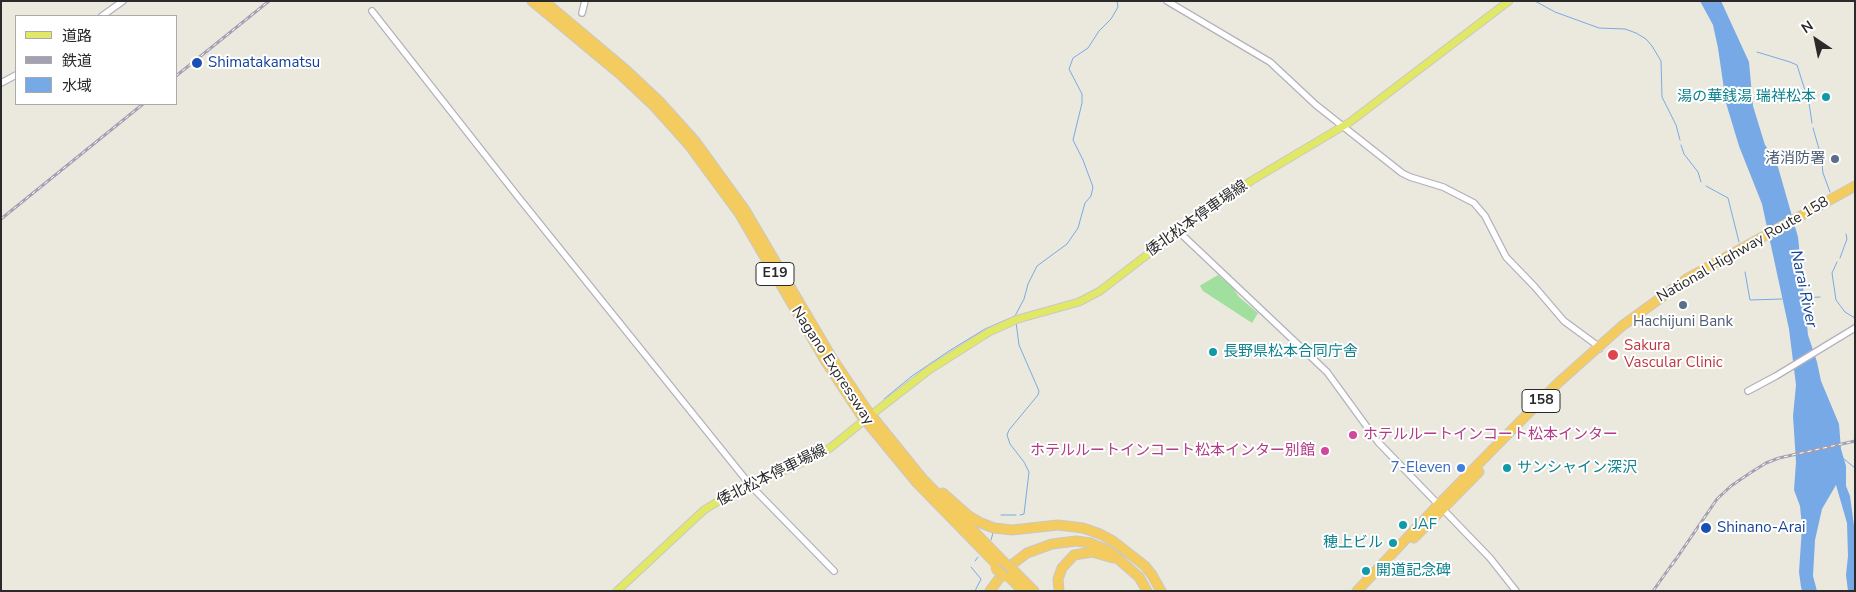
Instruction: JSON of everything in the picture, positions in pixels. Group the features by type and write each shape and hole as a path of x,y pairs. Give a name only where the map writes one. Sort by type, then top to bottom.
{"highway":[{"name":"Nagano Expressway","path":"532,1 621,75 654,106 689,145 739,214 826,362 888,450 948,516 1023,591"},
{"name":"Nagano Expressway","path":"544,1 638,81 675,118 701,148 745,210 832,358 882,430 999,565"},
{"name":"National Highway Route 158","path":"1805,216 1855,186"},
{"name":"National Highway Route 158","path":"1357,591 1558,383 1640,311 1682,282 1805,216 1855,192"},
{"path":"882,430 942,491 970,516 981,523 1003,530 1058,524 1083,528 1113,540 1152,575 1161,591"},
{"name":"National Highway Route 158","path":"1364,591 1440,507"},
{"path":"984,591 996,574 1016,555 1034,545 1059,538 1084,537 1098,540 1140,563"},
{"path":"990,591 999,577 1020,558 1036,549 1060,542 1083,542 1104,548 1115,554 1136,574 1147,591"},
{"path":"1059,591 1058,579 1062,568 1069,559 1079,553 1092,552 1104,554 1136,574"},
{"name":"Nagano Expressway","path":"1008,574 1034,591"},
{"path":"1008,574 1018,591"}],"main road":[{"name":"倭北松本停車場線","path":"875,412 929,370 989,332 1013,321 1070,305 1093,295 1178,231 1251,181 1344,126 1509,1"},
{"name":"倭北松本停車場線","path":"617,591 704,510 727,496 830,448 861,423"}],"street":[{"path":"103,15 123,1"},
{"path":"582,14 586,1"},
{"path":"1167,1 1270,62 1316,106 1406,175 1443,187 1474,203 1485,216 1500,247 1512,264 1564,321 1599,348"},
{"path":"372,10 751,486 834,571"},
{"path":"1,83 15,76"},
{"path":"1178,231 1327,372 1375,438 1490,558 1516,591"},
{"path":"1748,391 1855,328"}],"green space":[{"path":"1218,275 1258,313 1252,323 1203,291 1200,286"}],"water":[{"name":"Narai River","path":"1700,1 1721,1 1749,62 1753,106 1765,145 1776,160 1798,237 1808,335 1821,381 1839,424 1841,449 1846,466 1846,486 1850,496 1855,533 1855,591 1848,591 1846,575 1848,556 1847,523 1836,485 1822,509 1815,540 1813,576 1817,591 1802,591 1799,572 1802,527 1800,506 1794,490 1796,462 1793,416 1796,385 1789,329 1762,204 1739,146 1726,103 1713,25"}],"waterway":[{"path":"884,399 912,376 949,351 985,329 1015,316 1037,266 1067,244 1078,228 1085,203 1091,196 1093,187 1073,140 1082,103 1082,94 1069,69 1073,58 1088,48 1099,31 1111,19 1118,7 1117,1"},
{"path":"1535,1 1555,12 1599,28 1625,29 1646,39 1661,61 1662,97 1676,125 1680,140"},
{"path":"1757,52 1797,65 1809,103 1812,123"},
{"path":"1813,128 1821,156 1823,173 1830,192"},
{"path":"1681,145 1684,154 1698,172 1701,182"},
{"path":"1706,186 1728,198 1739,242"},
{"path":"1840,258 1847,239 1846,234"},
{"path":"1837,262 1832,273 1836,300 1845,312 1855,318"},
{"path":"1745,272 1750,300 1782,299"},
{"name":"Narai River","path":"1804,298 1820,297"},
{"path":"1016,322 1019,345 1039,391 1038,395 1007,435 1010,444 1029,472 1024,514 1020,515"},
{"path":"1844,459 1855,468"},
{"path":"1001,515 1016,515"},
{"path":"991,540 993,533"},
{"path":"975,561 978,557"},
{"path":"971,567 981,579 975,591"}],"railway":[{"path":"178,74 269,1"},
{"path":"1,219 142,105"},
{"path":"1672,565 1717,499 1731,486 1750,473 1766,463 1779,458 1855,441"},
{"path":"1653,591 1675,560"}],"place":[{"name":"Shimatakamatsu","path":"197,63"},
{"name":"湯の華銭湯 瑞祥松本","path":"1826,97"},
{"name":"渚消防署","path":"1835,159"},
{"name":"Hachijuni Bank","path":"1683,305"},
{"name":"長野県松本合同庁舎","path":"1213,352"},
{"name":"Sakura Vascular Clinic","path":"1613,355"},
{"name":"ホテルルートインコート松本インター","path":"1353,435"},
{"name":"ホテルルートインコート松本インター別館","path":"1325,451"},
{"name":"7-Eleven","path":"1461,468"},
{"name":"サンシャイン深沢","path":"1507,468"},
{"name":"JAF","path":"1403,525"},
{"name":"Shinano-Arai","path":"1706,528"},
{"name":"穂上ビル","path":"1393,543"},
{"name":"開道記念碑","path":"1366,571"}]}
